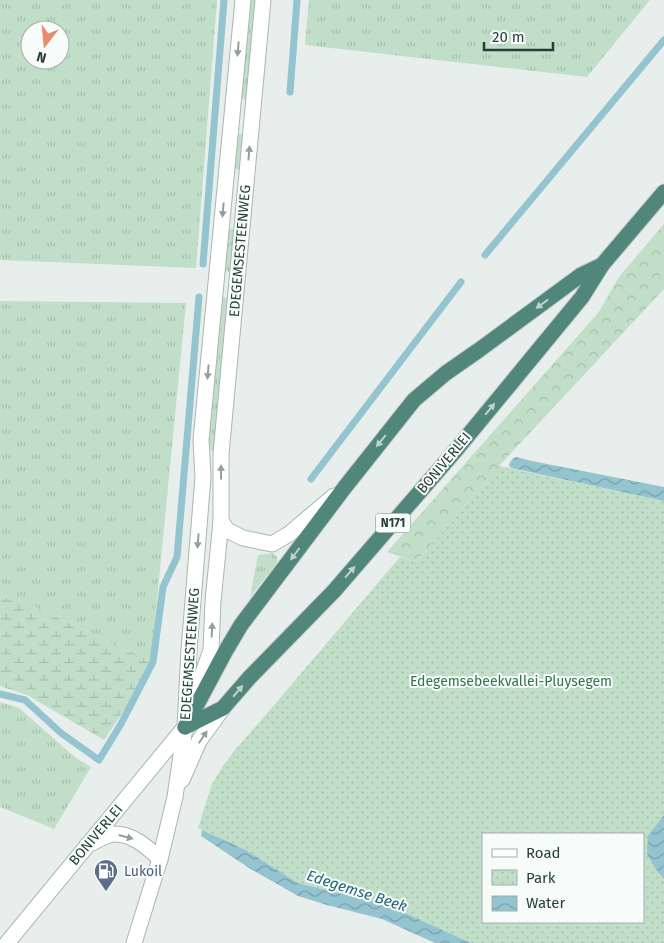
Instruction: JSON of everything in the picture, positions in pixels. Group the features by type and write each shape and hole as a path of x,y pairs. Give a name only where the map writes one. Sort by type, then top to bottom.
{"highway":[{"name":"BONIVERLEI","path":"185,727 223,708 250,677 334,591 456,450 582,297 602,265 664,192"},
{"name":"BONIVERLEI","path":"185,727 241,625 345,487 414,400 446,373 581,275 602,265"}],"street":[{"name":"EDEGEMSESTEENWEG","path":"185,727 203,477 201,440 243,0"},
{"name":"EDEGEMSESTEENWEG","path":"185,727 211,650 213,600 221,521 221,454 263,0"},
{"name":"BONIVERLEI","path":"221,521 227,530 243,538 272,544 289,534 345,487"},
{"path":"175,797 199,741 223,708"},
{"path":"134,943 160,859 175,797 185,727"},
{"name":"BONIVERLEI","path":"7,943 185,727"},
{"path":"87,845 112,834 130,836 160,859"}],"green space":[{"path":"0,0 217,0 196,268 0,260"},
{"path":"247,0 258,0 249,100 238,99"},
{"path":"309,0 650,0 587,77 305,45"},
{"path":"235,134 246,134 242,170 232,168"},
{"path":"664,224 664,289 499,466 416,562 387,552 598,313 619,277"},
{"path":"226,229 237,229 233,272 222,271"},
{"path":"220,297 230,298 217,452 211,451 209,439"},
{"path":"0,301 186,303 151,661 33,606 0,596"},
{"name":"Edegemsebeekvallei-Pluysegem","path":"499,466 664,501 664,943 471,943 390,906 359,896 298,883 246,850 198,828 212,784 222,767 400,557 416,562"},
{"path":"272,553 277,558 276,565 250,597 258,555"},
{"path":"0,596 33,606 151,661 134,696 104,740 27,695 0,686"},
{"path":"0,702 19,708 76,758 91,767 54,829 0,807"}],"water":[{"path":"516,457 664,487 664,501 511,468 509,466 510,463"},
{"path":"664,815 664,879 647,854 648,836"},
{"path":"202,830 246,850 298,883 359,896 390,906 471,943 435,943 382,919 298,896 249,868 201,836"}],"waterway":[{"path":"203,264 224,0"},
{"path":"290,92 297,0"},
{"path":"485,255 664,40"},
{"path":"311,479 461,282"},
{"path":"0,694 25,700 61,733 99,760 121,724 153,662 163,587 177,557 199,297"}],"place":[{"name":"Lukoil","path":"106,892"}],"water label":[{"name":"Edegemse Beek","path":"357,891"}]}
